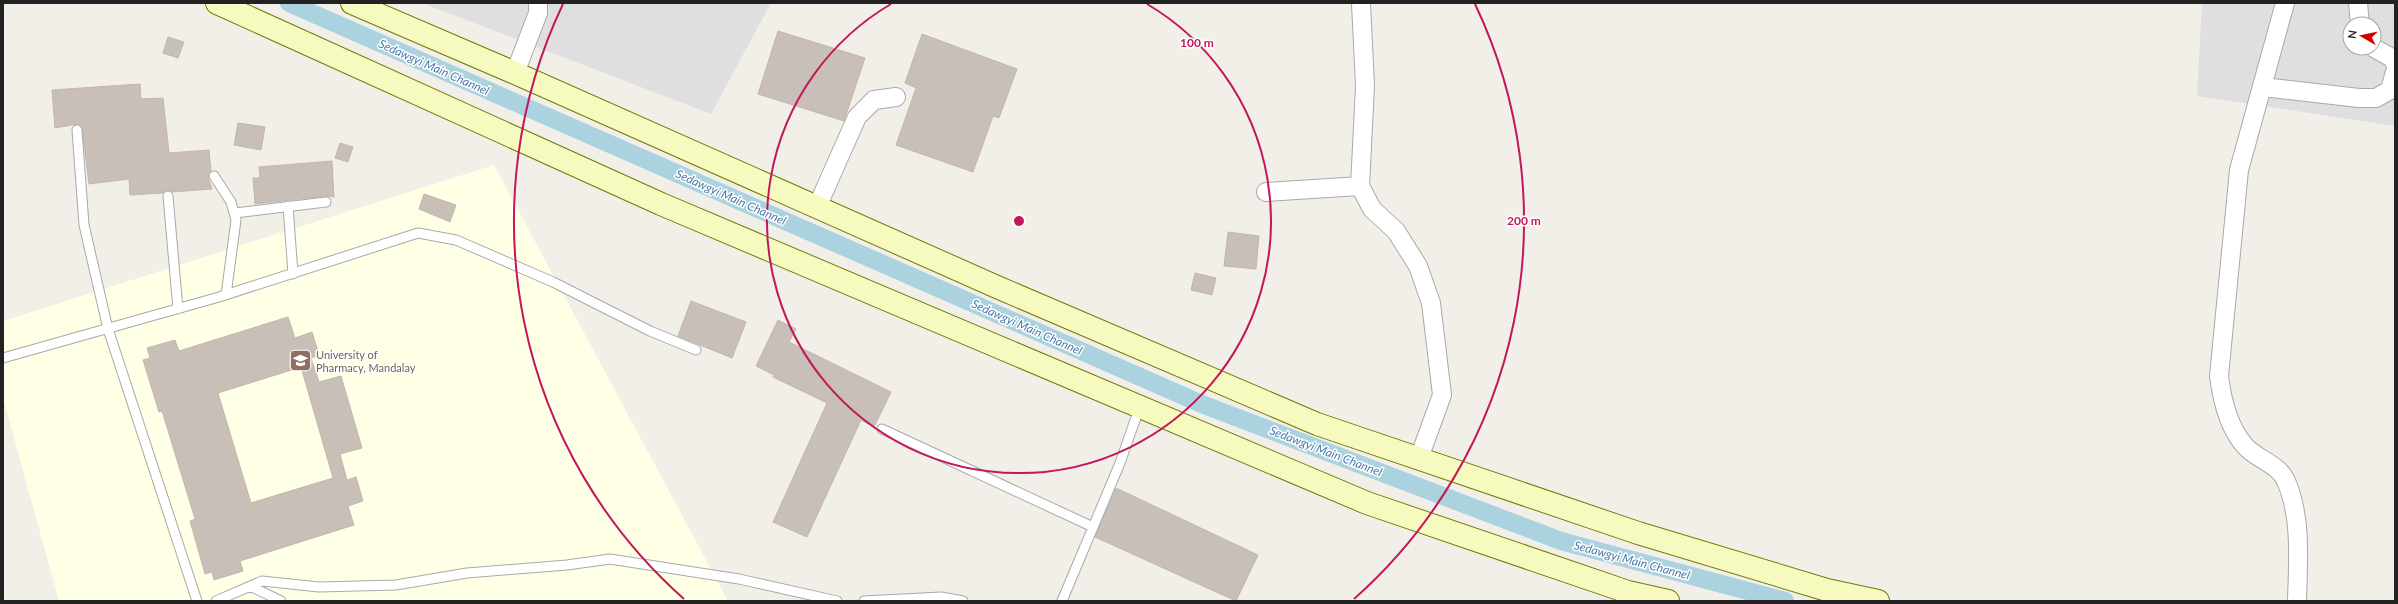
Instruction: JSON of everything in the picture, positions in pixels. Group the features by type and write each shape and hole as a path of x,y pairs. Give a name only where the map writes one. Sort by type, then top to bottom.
{"street":[{"path":"217,3 661,204 1367,502 1628,592 1668,601"},
{"path":"352,3 515,72 997,287 1317,424 1638,533 1827,590 1878,601"},
{"path":"515,72 538,13 538,3"},
{"path":"1361,3 1365,86 1360,186 1372,209 1396,231 1418,266 1431,303 1442,395 1418,458"},
{"path":"2285,3 2239,170 2219,376 2222,399 2232,425 2245,447 2267,462 2286,479 2295,511 2297,601"},
{"path":"2358,3 2359,16"},
{"path":"2382,52 2392,58 2395,64"},
{"path":"2263,87 2359,98 2376,98 2390,90 2395,72"},
{"path":"817,207 857,118 874,100 896,97"},
{"path":"1266,192 1360,186"}],"lane":[{"path":"76,130 84,225 108,329 197,601"},
{"path":"214,176 231,202 236,220 226,295"},
{"path":"168,196 178,309"},
{"path":"235,212 326,202"},
{"path":"288,206 293,274"},
{"path":"3,358 226,295 418,233 456,240 553,282 650,331 696,350"},
{"path":"1062,601 1120,463 1140,406"},
{"path":"882,429 1093,528"},
{"path":"216,601 262,582 319,587 396,585 467,573 567,565 610,559 739,579 837,601"},
{"path":"250,586 281,601"},
{"path":"864,601 941,597 963,601"}],"shaded area":[{"path":"422,3 771,3 711,114"},
{"path":"2202,3 2395,3 2395,126 2197,96"},
{"name":"University of Pharmacy, Mandalay","path":"494,165 728,601 59,601 3,398 3,321"}],"building":[{"path":"778,31 865,58 844,121 758,94"},
{"path":"922,34 1017,69 999,118 993,116 973,172 896,145 916,88 905,83"},
{"path":"168,37 184,42 178,58 163,53"},
{"path":"140,84 141,99 163,98 169,153 209,150 211,171 208,177 212,189 172,192 168,190 163,193 130,195 129,179 89,184 82,127 77,124 55,128 52,90"},
{"path":"238,123 265,127 261,150 234,145"},
{"path":"340,143 353,147 348,162 335,158"},
{"path":"332,161 334,197 325,196 255,204 253,178 260,178 259,167"},
{"path":"424,194 456,205 450,222 419,209"},
{"path":"1228,232 1259,236 1256,269 1224,266"},
{"path":"1195,273 1216,278 1212,295 1191,290"},
{"path":"691,301 746,322 732,358 678,336"},
{"path":"288,317 295,338 312,332 319,355 311,358 319,382 341,376 362,448 340,454 347,480 356,477 363,501 348,506 354,525 240,561 243,571 214,580 212,572 205,574 190,521 195,519 162,411 159,412 143,360 150,358 147,348 175,340 179,351","holes":["301,367 333,478 251,503 218,393"]},
{"path":"778,320 796,329 789,342 891,392 874,427 861,420 807,537 773,522 827,403 773,377 774,375 756,366"},
{"path":"1116,488 1258,555 1236,601 1095,537"}],"waterway":[{"name":"Sedawgyi Main Channel","path":"289,3 1204,405 1561,541 1785,601"}],"place":[{"name":"University of Pharmacy, Mandalay","path":"301,360"}]}
